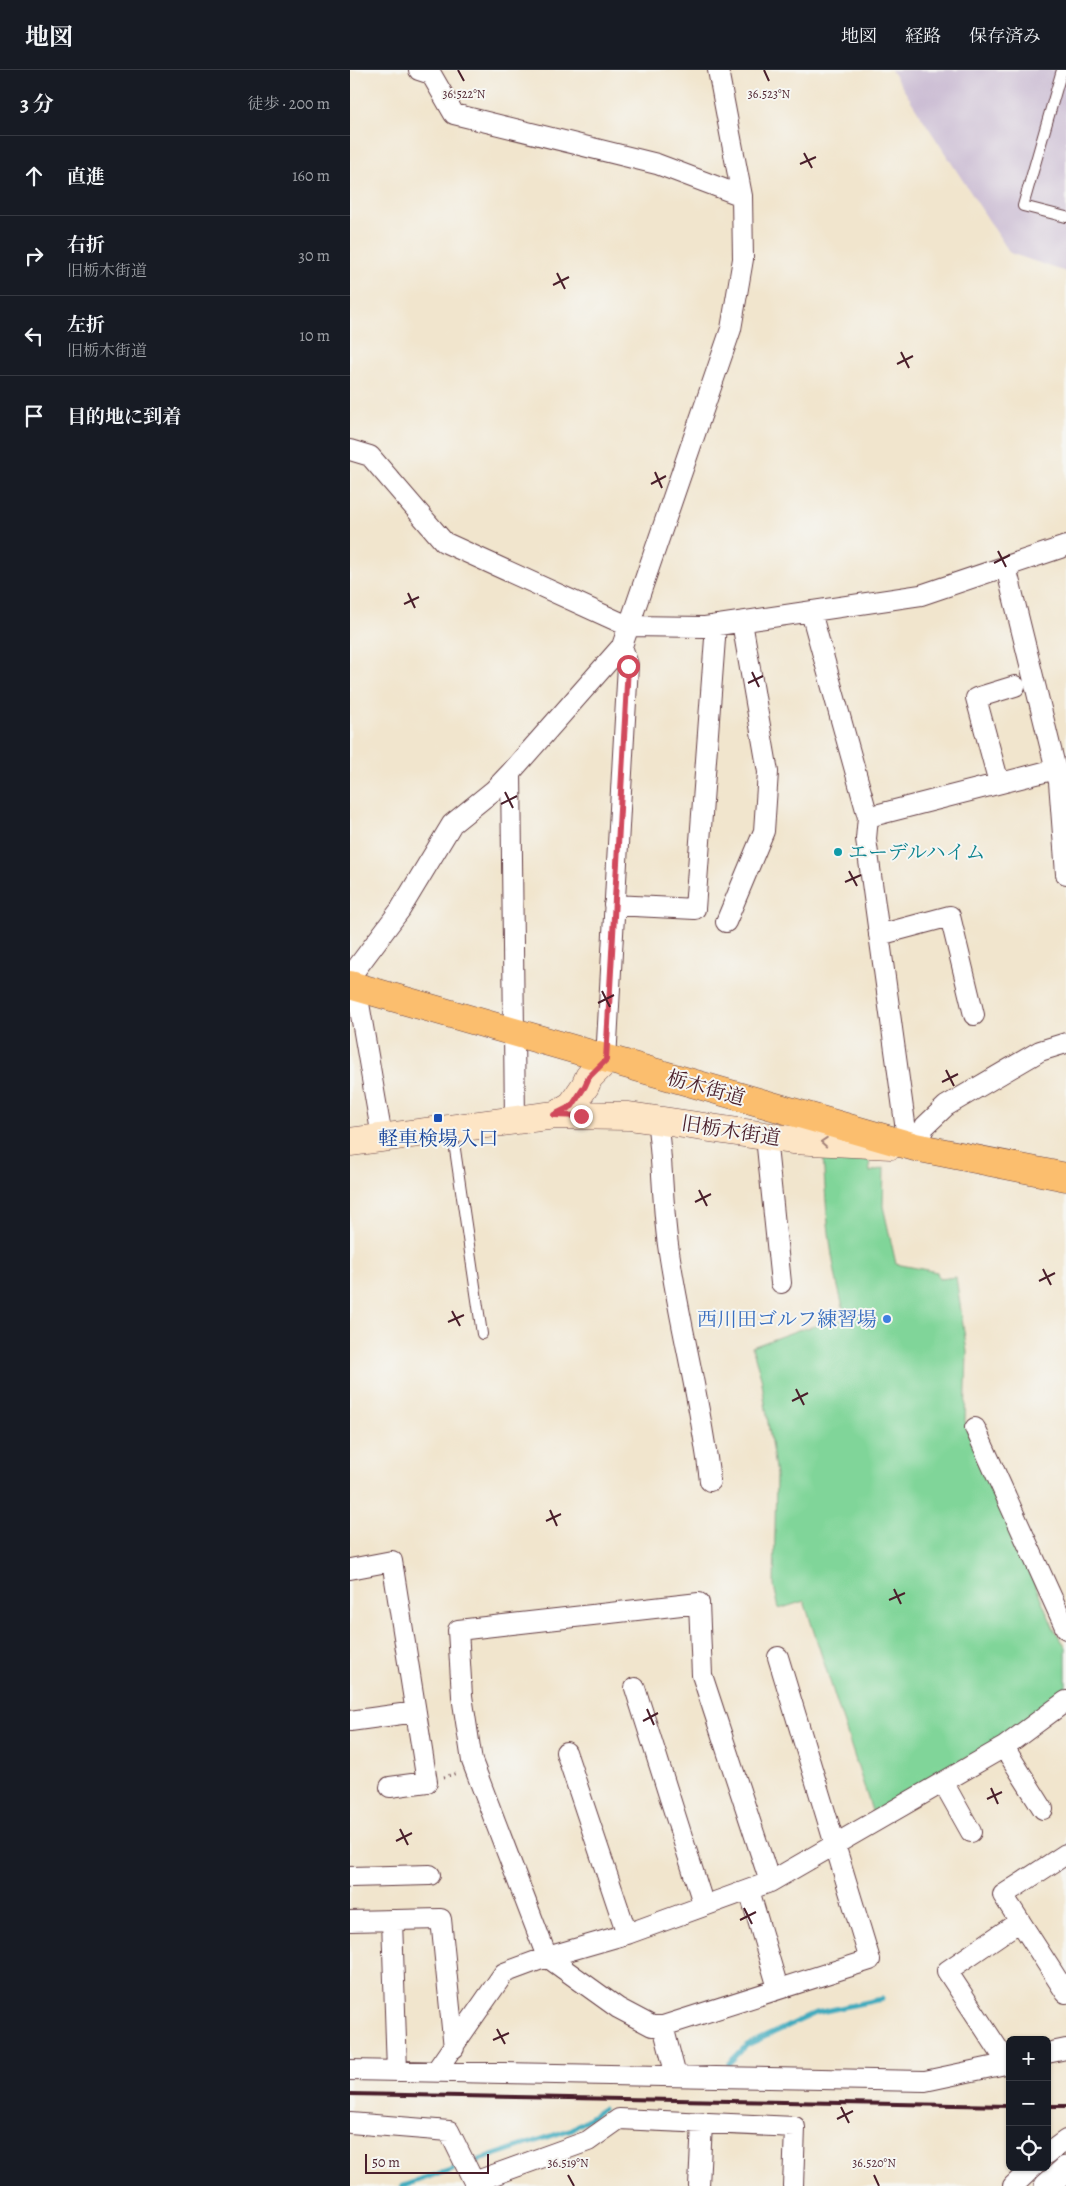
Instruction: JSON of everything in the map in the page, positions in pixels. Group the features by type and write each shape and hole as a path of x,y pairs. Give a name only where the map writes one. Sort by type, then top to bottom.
{"main road":[{"name":"栃木街道","path":"352,982 606,1060 912,1146 1066,1177"},
{"path":"563,1110 577,1090 576,1068 572,1056 564,1047"},
{"path":"563,1110 585,1086 589,1077 606,1060"},
{"path":"563,1110 633,1108 758,1127 764,1132 766,1137"},
{"name":"旧栃木街道","path":"350,1142 515,1120 563,1110 629,1116 766,1137 912,1146"}],"street":[{"path":"419,70 431,74 454,114 657,164 742,196"},
{"path":"382,1138 352,982 400,910 452,824 494,790 622,646 731,329 742,259 742,196 718,70"},
{"path":"350,450 370,456 444,542 628,626 716,625 921,595 1066,546"},
{"path":"1006,567 1059,782 1066,874"},
{"path":"811,612 868,817 866,839 912,1146"},
{"path":"726,922 764,831 768,772 742,622"},
{"path":"614,905 695,909 716,625"},
{"path":"606,1060 628,666 622,646"},
{"path":"999,783 976,698 1015,686"},
{"path":"868,817 1056,769"},
{"path":"511,772 515,1120"},
{"path":"879,935 950,916 974,1015"},
{"path":"912,1146 925,1126 946,1106 1040,1050 1066,1043"},
{"path":"657,1120 663,1162 662,1194 668,1244 705,1441 710,1481"},
{"path":"766,1137 781,1283"},
{"path":"975,1428 1066,1628"},
{"path":"350,1569 392,1561 426,1782 390,1787"},
{"path":"770,1882 702,1675 699,1603 458,1630 462,1696 474,1768 547,1957 618,2008 652,2026 663,2026 870,1960 778,1657"},
{"path":"635,1688 704,1906"},
{"path":"436,2071 454,2048 504,1973 547,1957 627,1934 770,1882 1063,1711"},
{"path":"350,1721 416,1712"},
{"path":"1004,1747 1043,1809"},
{"path":"566,1752 627,1934"},
{"path":"943,1782 971,1832"},
{"path":"1066,1854 1003,1895 1066,1993"},
{"path":"350,1876 430,1875"},
{"path":"750,1890 778,1988"},
{"path":"350,1921 441,1919 454,2048"},
{"path":"392,1920 397,2070"},
{"path":"1006,2059 947,1971 1020,1921"},
{"path":"663,2026 676,2076"},
{"path":"1051,2053 1066,2049"},
{"path":"350,2070 925,2080 1006,2064"},
{"path":"350,2123 449,2131 474,2182 588,2141 619,2119 795,2127 793,2186"},
{"path":"700,2186 702,2123"},
{"path":"1051,2151 1066,2140"},
{"path":"1047,2186 1066,2169"},
{"path":"1013,2186 1029,2171"}],"lane":[{"path":"1062,70 1023,206 1066,217"},
{"path":"452,1128 482,1334"}],"path":[{"path":"426,1782 474,1768"}],"shaded area":[{"path":"891,70 1066,70 1066,272 1010,253"}],"green space":[{"path":"823,1154 869,1160 870,1172 884,1168 883,1206 896,1264 937,1272 939,1279 956,1277 967,1352 965,1421 1054,1629 1066,1647 1066,1695 1057,1704 873,1814 804,1601 779,1609 774,1586 776,1475 761,1377 752,1347 798,1330 850,1318 848,1310 844,1310 835,1272 827,1213"}],"waterway":[{"path":"729,2063 747,2045 816,2013 882,1999"},
{"path":"479,2160 572,2129 603,2109"},
{"path":"402,2186 453,2169"}],"railway":[{"path":"350,2094 1006,2106"},
{"path":"1051,2106 1066,2106"}],"place":[{"name":"エーデルハイム","path":"838,852"},
{"name":"軽車検場入口","path":"438,1118"},
{"name":"西川田ゴルフ練習場","path":"887,1319"}],"route":[{"path":"581,1116 554,1115 572,1106 589,1077 606,1060 628,666"}]}
